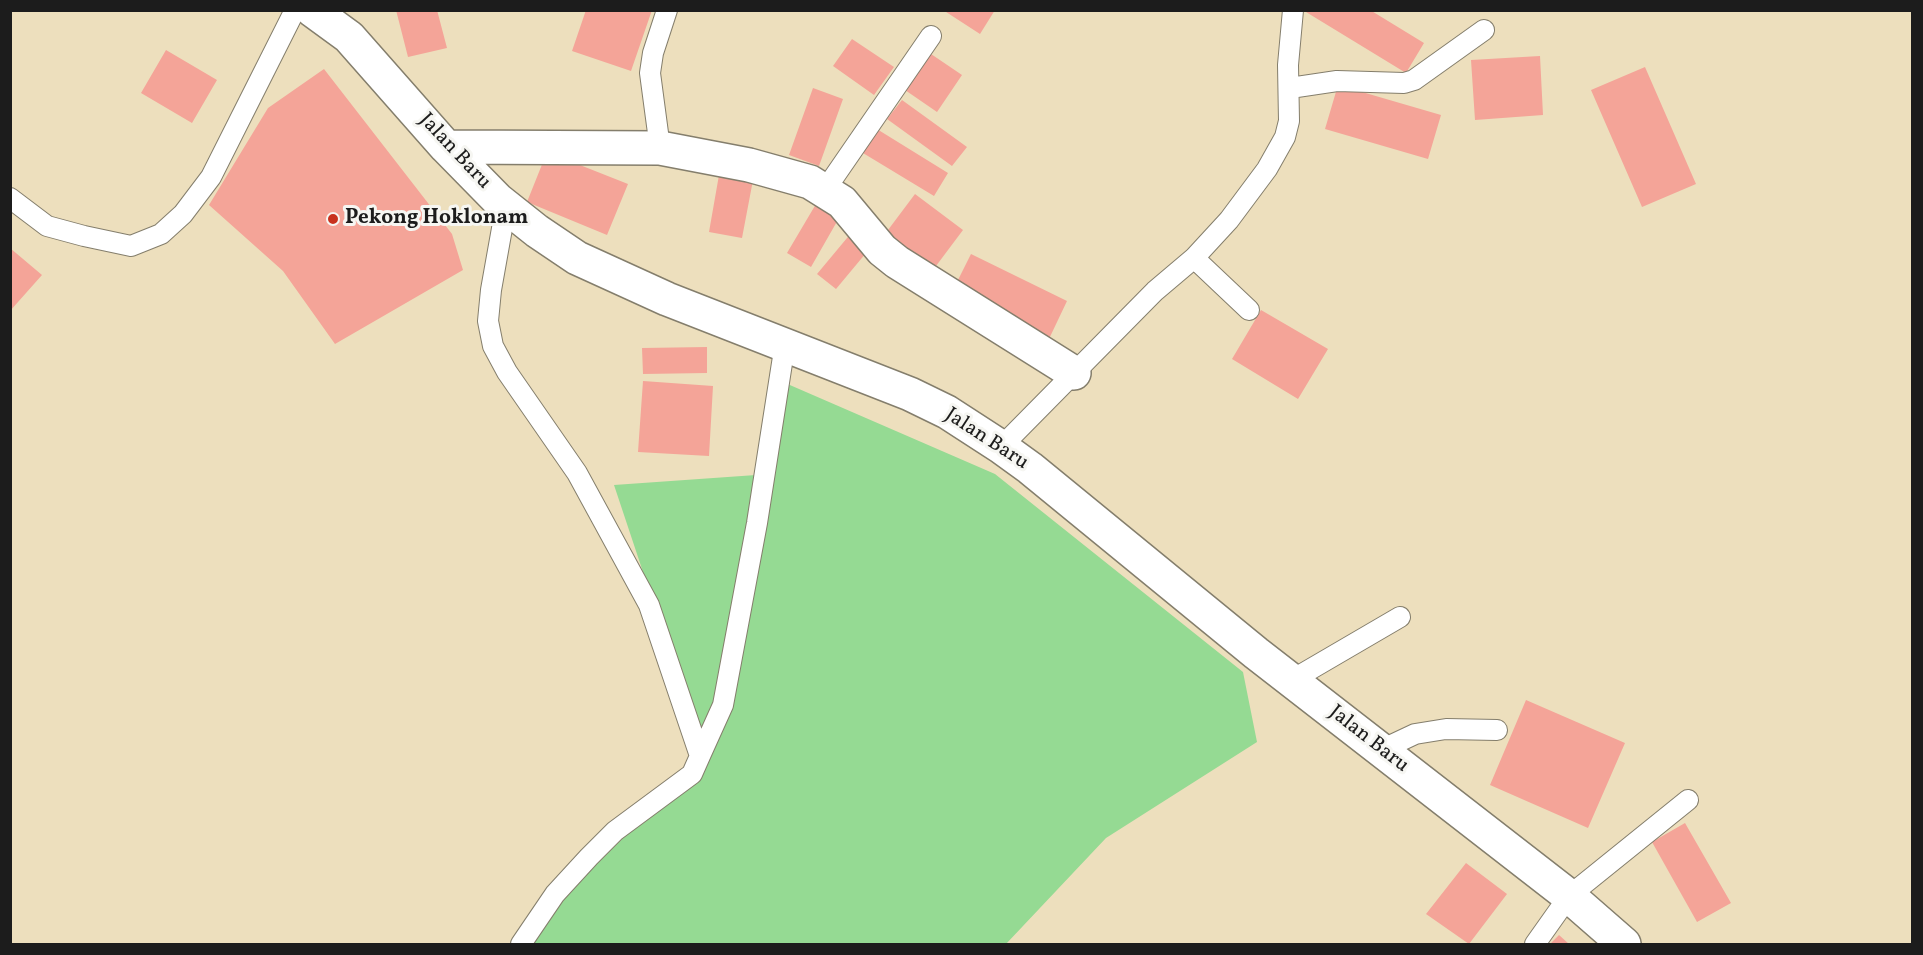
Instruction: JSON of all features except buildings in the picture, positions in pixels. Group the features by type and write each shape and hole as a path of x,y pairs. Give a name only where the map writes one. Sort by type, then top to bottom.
{"street":[{"name":"Jalan Baru","path":"329,14 447,147 506,206 557,245 598,268 667,299 910,394 946,412 1001,447 1292,680 1569,896 1624,945"},
{"path":"447,147 660,148 749,165 802,180 825,190 842,202 882,250 897,262 1074,373"}],"lane":[{"path":"10,198 47,226 84,236 131,246 161,234 183,214 211,177 295,10"},
{"path":"660,148 650,73 653,53 667,10"},
{"path":"1001,447 1155,291 1194,258 1230,220 1267,169 1285,137 1289,121 1288,65 1293,10"},
{"path":"1290,88 1337,81 1404,83 1414,80 1484,30"},
{"path":"825,190 931,36"},
{"path":"506,206 491,290 488,321 493,346 507,372 577,473 649,605 700,756"},
{"path":"1194,258 1249,310"},
{"path":"522,945 555,894 589,857 615,831 692,774 723,705 757,523 785,344"},
{"path":"1292,680 1400,617"},
{"path":"1381,750 1415,734 1446,729 1497,730"},
{"path":"1535,945 1569,896 1688,800"}],"green space":[{"path":"776,379 995,474 1243,672 1257,742 1106,838 1006,944 515,944 705,758 614,485 756,475"}],"place":[{"name":"Pekong Hoklonam","path":"333,219"}]}
